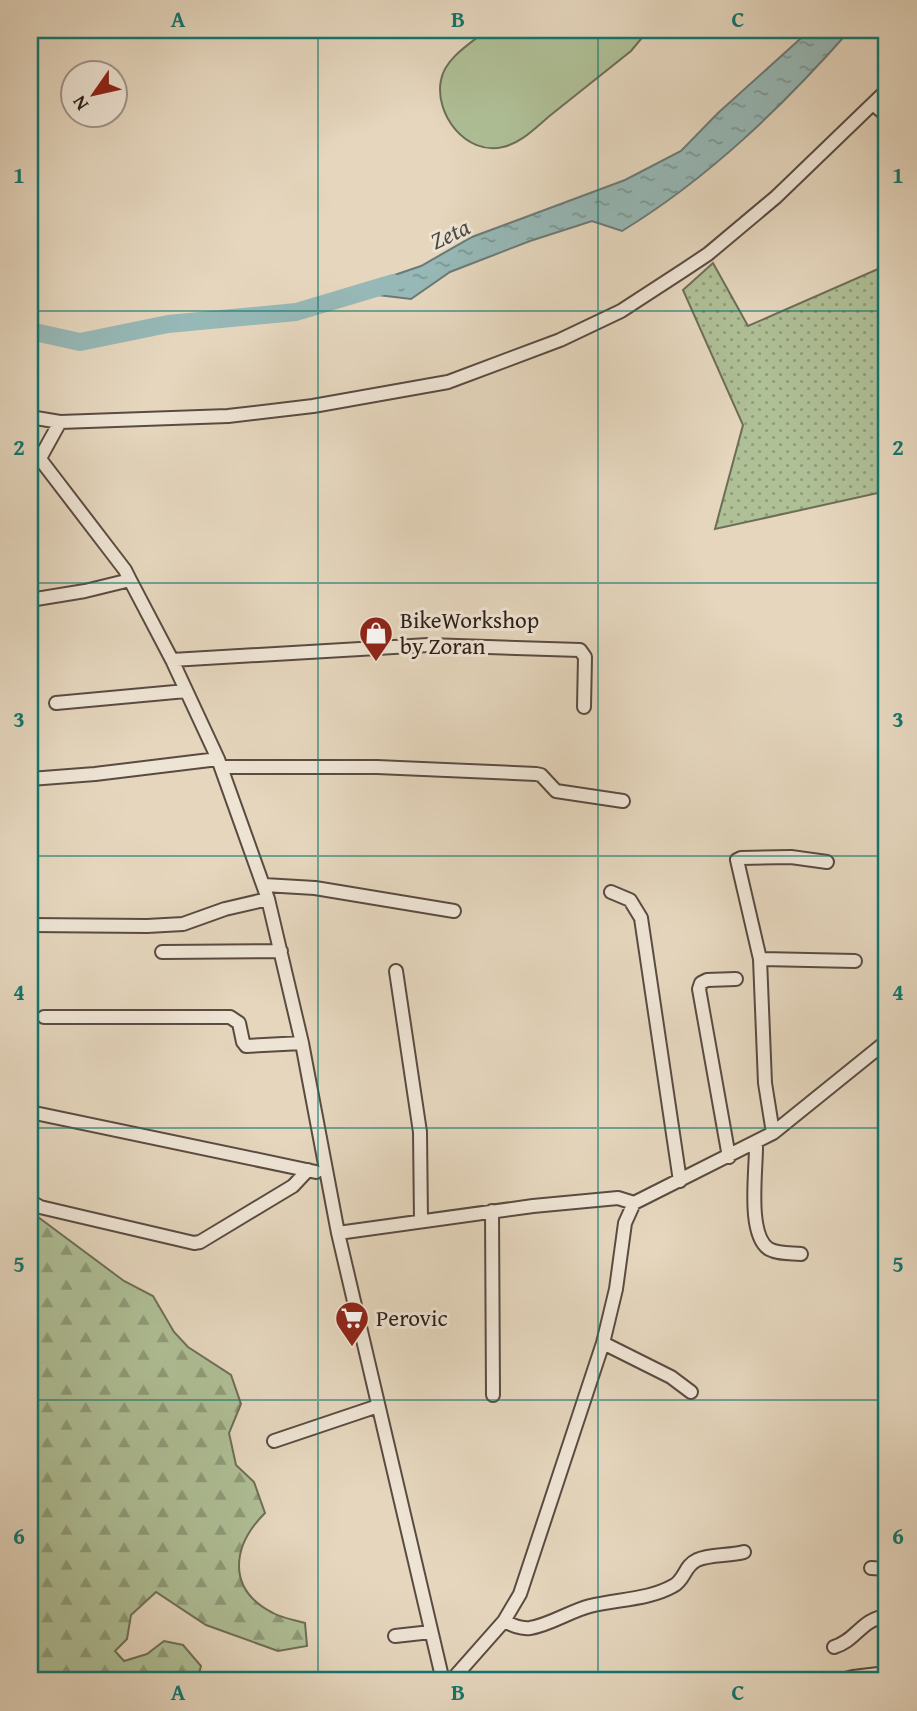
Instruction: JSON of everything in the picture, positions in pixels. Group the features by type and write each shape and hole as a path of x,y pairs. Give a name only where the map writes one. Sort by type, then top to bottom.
{"street":[{"path":"30,417 60,422 228,416 313,406 448,382 621,312 708,254 776,197 887,90"},
{"path":"873,104 887,116"},
{"path":"39,460 60,422"},
{"path":"30,446 125,570 172,660 219,763 264,885 302,1044 338,1233 443,1681"},
{"path":"30,600 130,580"},
{"path":"172,660 428,645 580,650 585,657 584,707"},
{"path":"56,703 186,691"},
{"path":"30,779 219,763 377,766 536,774 541,775 556,791 623,801"},
{"path":"773,1133 765,1083 760,959 737,860 791,858 827,862"},
{"path":"264,885 315,888 454,911"},
{"path":"611,892 630,900 641,919 680,1181"},
{"path":"30,925 183,924 225,909 268,899"},
{"path":"162,953 281,951"},
{"path":"760,959 855,961"},
{"path":"396,971 419,1132 421,1221"},
{"path":"729,1157 699,989 701,983 707,981 736,979"},
{"path":"44,1017 230,1017 239,1023 246,1046 302,1044"},
{"path":"451,1681 504,1621 520,1594 603,1343 616,1289 625,1223 634,1203 773,1133 887,1041"},
{"path":"30,1112 327,1174"},
{"path":"756,1142 755,1189 759,1237 764,1246 775,1252 801,1254"},
{"path":"30,1201 40,1207 194,1243 200,1242 293,1186 308,1170"},
{"path":"338,1233 492,1211 618,1198 634,1203"},
{"path":"492,1211 493,1395"},
{"path":"603,1343 671,1377 691,1392"},
{"path":"274,1441 378,1406"},
{"path":"504,1621 517,1627 530,1628 588,1606 656,1593 677,1585 684,1578 685,1570 699,1558 744,1552"},
{"path":"872,1568 887,1569"},
{"path":"834,1647 846,1643 869,1620 887,1616"},
{"path":"395,1636 431,1632"},
{"path":"838,1681 887,1673"}],"green space":[{"path":"487,30 644,30 641,39 631,51 529,134 510,145 489,148 465,139 456,130 448,119 440,93 443,72 448,65"},
{"path":"713,263 748,326 887,265 887,491 715,529 743,425 683,290"},
{"path":"38,1217 124,1281 153,1296 174,1332 188,1347 231,1375 241,1404 229,1433 236,1465 254,1482 265,1513 246,1539 239,1566 241,1580 247,1592 258,1603 277,1615 305,1623 307,1646 278,1651 206,1625 156,1592 131,1615 127,1639 115,1651 124,1661 147,1654 164,1641 183,1645 201,1666 197,1681 30,1681 30,1583 36,1578 30,1490 30,1220"}],"water":[{"path":"810,30 850,30 744,139 685,188 622,231 592,221 530,241 450,272 411,299 378,295 372,290 371,283 421,266 472,237 625,180 681,151 718,113"}],"waterway":[{"name":"Zeta","path":"30,331 80,342 168,324 296,312 393,283"}],"place":[{"name":"BikeWorkshop by Zoran","path":"376,663"},
{"name":"Perovic","path":"352,1348"}]}
